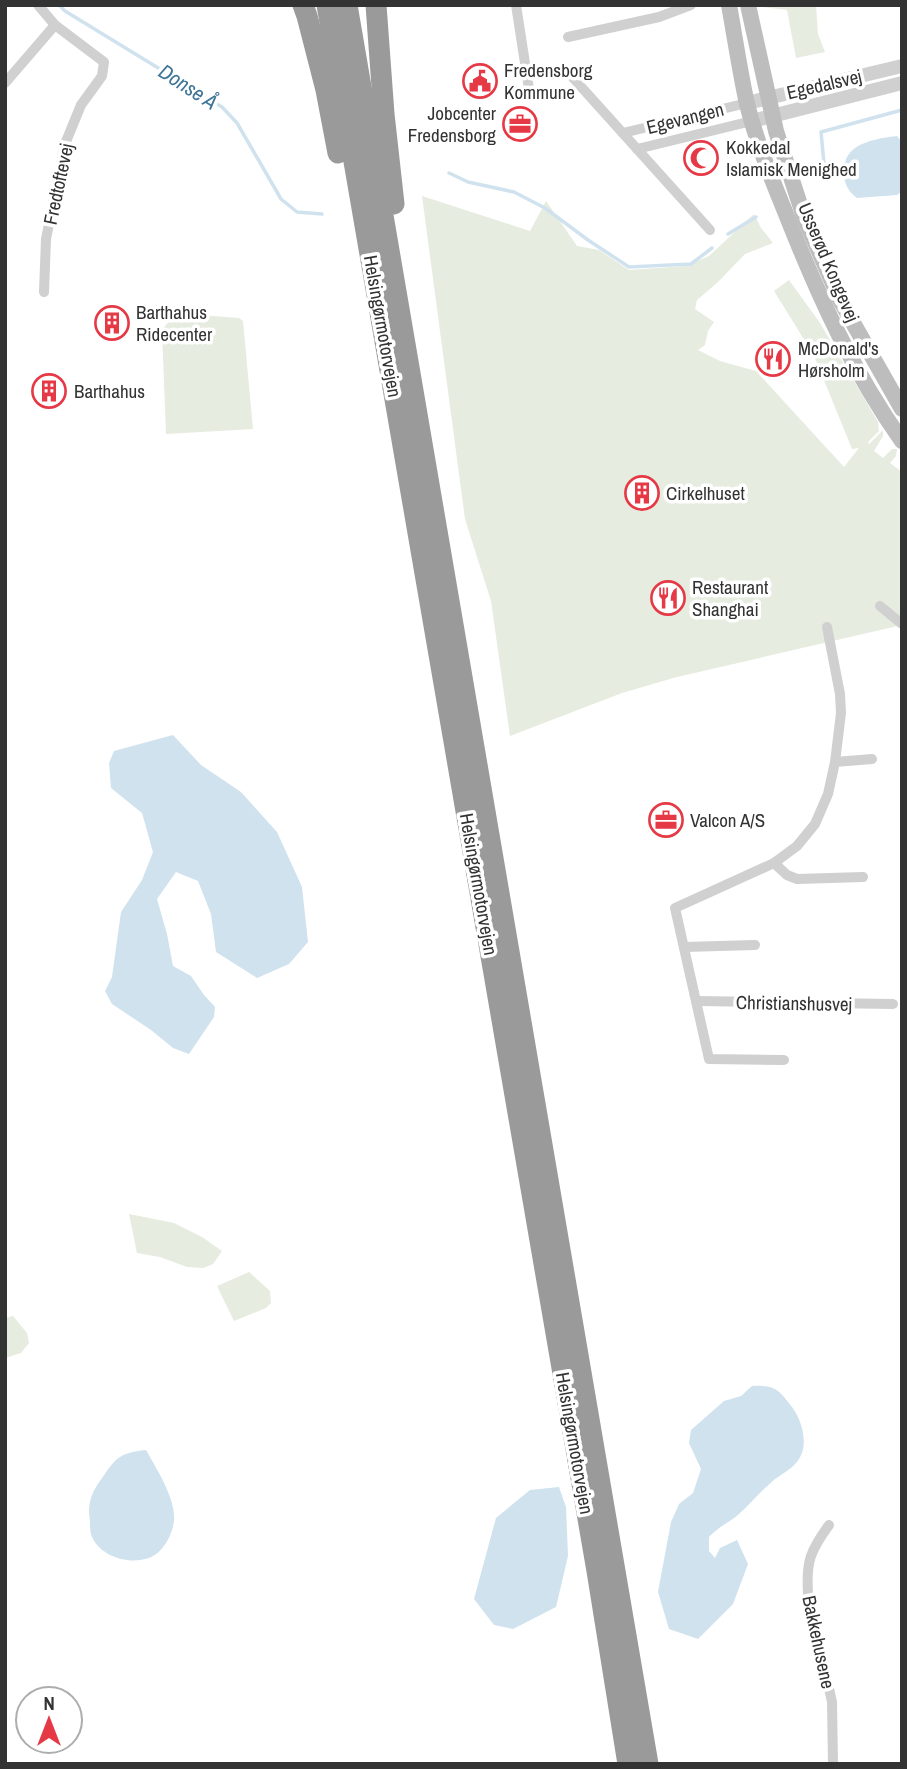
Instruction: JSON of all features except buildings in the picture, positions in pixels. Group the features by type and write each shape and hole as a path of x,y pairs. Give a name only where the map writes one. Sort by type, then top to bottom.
{"highway":[{"path":"303,5 326,90 374,341 397,411"},
{"name":"Helsingørmotorvejen","path":"327,5 628,1764"},
{"name":"Helsingørmotorvejen","path":"347,5 648,1764"},
{"path":"376,5 384,114 401,260 405,342"}],"main road":[{"name":"Usserød Kongevej","path":"729,5 747,103 788,220 836,331 902,441"},
{"name":"Usserød Kongevej","path":"748,5 772,116 804,217 840,300 902,408"}],"street":[{"name":"Fredtoftevej","path":"38,5 55,25 104,62 102,76 81,105 65,144 46,240 44,292"},
{"path":"516,5 528,89"},
{"path":"568,37 659,17 691,5"},
{"path":"5,83 55,25"},
{"name":"Egedalsvej","path":"747,103 902,66"},
{"name":"Egevangen","path":"566,70 710,230"},
{"name":"Egedalsvej","path":"752,121 902,83"},
{"name":"Egevangen","path":"623,133 747,103"},
{"name":"Egevangen","path":"637,149 752,121"},
{"path":"880,607 902,624"},
{"path":"784,1060 709,1059 675,908 774,863 797,846 815,824 828,794 841,713 840,694 827,628"},
{"path":"835,762 872,759"},
{"path":"774,863 787,875 797,879 863,877"},
{"path":"684,947 755,945"},
{"name":"Christianshusvej","path":"696,1001 892,1004"},
{"name":"Bakkehusene","path":"829,1525 809,1558 807,1575 808,1593 832,1702 833,1764"}],"shaded area":[{"path":"762,5 816,5 818,34 825,52 796,58 787,10"},
{"path":"422,196 530,231 546,201 577,246 599,250 629,270 686,266 709,256 754,214 773,243 745,254 697,300 695,309 714,322 708,331 705,345 698,350 720,361 756,371 844,467 859,448 852,449 808,341 805,341 774,291 789,280 820,323 878,422 879,431 869,444 883,430 883,436 874,451 883,458 892,449 897,449 896,456 890,463 902,472 902,625 677,677 622,693 510,736 491,601 465,519"},
{"path":"200,315 239,318 243,321 253,429 166,434 162,331 173,319"},
{"path":"129,1214 174,1223 222,1251 213,1264 203,1268 187,1267 160,1257 137,1253"},
{"path":"249,1272 270,1291 271,1303 266,1308 234,1321 217,1286"},
{"path":"13,1316 27,1333 29,1343 21,1353 5,1358 5,1318"}],"water":[{"path":"897,136 902,142 902,191 897,195 857,198 845,181 844,167 848,156 852,150 866,142"},
{"path":"173,735 201,765 241,792 277,832 302,887 308,942 289,964 257,978 216,952 211,914 198,881 176,872 157,899 173,966 191,976 215,1007 214,1017 189,1054 173,1048 112,1004 105,991 112,977 121,912 142,880 153,852 142,813 111,788 109,763 114,751"},
{"path":"752,1386 772,1387 780,1392 796,1413 802,1427 803,1450 794,1465 709,1537 709,1551 715,1558 720,1548 737,1540 748,1564 733,1604 698,1639 669,1629 658,1592 671,1522 679,1504 693,1493 701,1469 689,1443 691,1430 724,1401 741,1396"},
{"path":"146,1450 169,1493 174,1512 173,1525 166,1542 154,1556 141,1560 116,1558 102,1550 92,1537 89,1505 97,1486 114,1462 123,1455"},
{"path":"559,1487 566,1507 568,1556 556,1607 513,1629 494,1625 474,1599 496,1518 530,1490"}],"waterway":[{"name":"Donse Å","path":"59,5 222,107 237,123 281,199 297,212 322,214"},
{"name":"Donse Å","path":"819,169 824,164 821,132 902,110"},
{"name":"Donse Å","path":"449,173 468,182 514,192 545,208 629,267 691,264 712,248"},
{"name":"Donse Å","path":"728,234 756,217"}],"place":[{"name":"Fredensborg Kommune","path":"480,81"},
{"name":"Jobcenter Fredensborg","path":"520,124"},
{"name":"Kokkedal Islamisk Menighed","path":"701,158"},
{"name":"Barthahus Ridecenter","path":"112,323"},
{"name":"McDonald's Hørsholm","path":"773,359"},
{"name":"Barthahus","path":"49,391"},
{"name":"Cirkelhuset","path":"642,493"},
{"name":"Restaurant Shanghai","path":"668,598"},
{"name":"Valcon A/S","path":"666,820"}]}
